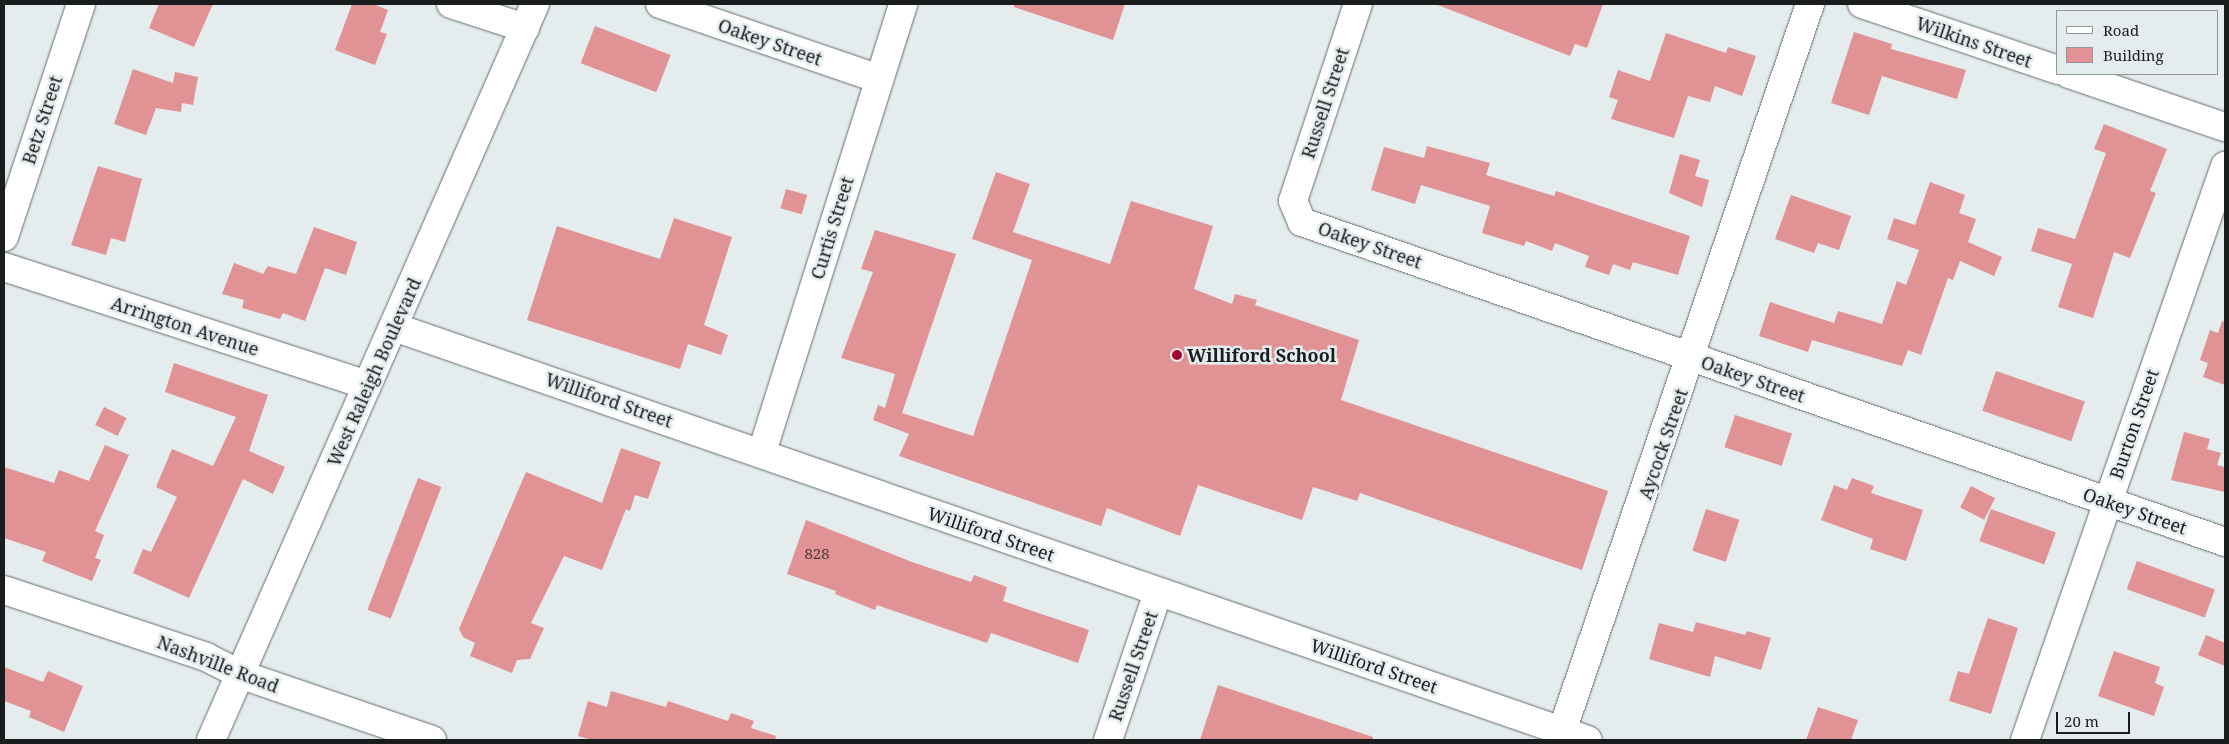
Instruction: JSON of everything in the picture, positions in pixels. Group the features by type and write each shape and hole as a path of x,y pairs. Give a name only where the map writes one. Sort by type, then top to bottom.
{"street":[{"name":"Betz Street","path":"4,237 81,4"},
{"path":"451,4 530,16"},
{"name":"Oakey Street","path":"660,4 879,79"},
{"name":"Curtis Street","path":"762,452 904,4"},
{"name":"Russell Street","path":"1293,201 1358,4"},
{"name":"Aycock Street","path":"1561,736 1692,358 1810,4"},
{"name":"Wilkins Street","path":"1862,4 2056,69"},
{"name":"West Raleigh Boulevard","path":"212,740 530,16"},
{"path":"2072,75 2225,127"},
{"name":"Burton Street","path":"2025,740 2225,166"},
{"name":"Oakey Street","path":"1293,201 1302,222 2225,542"},
{"name":"Arrington Avenue","path":"4,266 367,385"},
{"name":"Williford Street","path":"394,326 762,452 1561,736 1588,740"},
{"name":"Nashville Road","path":"4,590 206,657 242,675 432,740"},
{"name":"Russell Street","path":"1108,740 1158,592"}],"building":[{"path":"159,4 213,4 194,47 149,28"},
{"path":"352,4 373,4 388,10 380,32 387,34 375,65 335,50"},
{"path":"1014,4 1125,4 1113,40 1014,7"},
{"path":"1435,4 1603,4 1587,48 1575,44 1570,56"},
{"path":"595,26 671,55 656,92 581,63"},
{"path":"1854,32 1892,44 1891,49 1966,70 1957,99 1882,76 1869,115 1831,103"},
{"path":"1666,33 1726,53 1728,47 1756,56 1742,96 1715,86 1710,102 1688,96 1674,138 1611,119 1618,100 1609,97 1618,70 1650,81"},
{"path":"133,69 173,83 175,72 198,77 193,105 182,103 181,112 156,108 146,135 114,124"},
{"path":"2104,124 2167,149 2150,191 2156,193 2130,258 2114,252 2093,318 2058,307 2072,264 2031,251 2038,228 2075,239 2106,153 2094,149"},
{"path":"1427,146 1490,163 1486,175 1554,196 1556,191 1690,236 1678,275 1633,262 1630,270 1613,264 1609,275 1585,267 1589,256 1555,243 1552,251 1526,241 1524,246 1482,233 1490,206 1421,185 1415,204 1371,190 1384,147 1424,158"},
{"path":"1680,154 1700,160 1695,176 1709,180 1702,207 1669,193"},
{"path":"98,166 142,179 125,242 111,238 106,255 71,245"},
{"path":"996,172 1030,184 1013,232 1110,264 1131,201 1213,226 1194,289 1232,304 1235,294 1257,300 1255,305 1359,340 1341,400 1608,491 1582,570 1360,493 1357,501 1313,487 1302,520 1198,485 1180,536 1107,508 1101,526 899,456 909,434 873,420 878,405 885,408 895,374 841,358 873,272 861,269 875,230 956,254 902,413 973,436 1032,260 972,239"},
{"path":"1930,182 1965,195 1959,213 1976,219 1968,242 2002,257 1994,276 1960,261 1953,280 1948,278 1921,355 1908,350 1902,366 1812,340 1808,352 1759,336 1770,302 1834,323 1838,311 1882,324 1897,281 1906,285 1919,250 1887,239 1894,218 1915,225"},
{"path":"786,189 807,195 802,214 780,208"},
{"path":"1791,195 1851,216 1839,250 1818,243 1814,253 1775,239"},
{"path":"674,218 732,237 704,325 728,335 721,355 688,344 680,369 527,320 557,226 660,259"},
{"path":"314,227 357,242 346,275 325,268 305,321 283,313 280,319 242,308 244,300 222,294 234,263 263,274 268,266 296,274"},
{"path":"2222,321 2225,322 2225,385 2203,377 2208,363 2200,360 2210,330 2218,333"},
{"path":"174,363 268,395 249,451 285,467 273,494 243,479 189,598 133,573 143,549 151,552 177,497 156,487 172,449 213,466 236,417 165,392"},
{"path":"1996,371 2085,402 2071,441 1982,411"},
{"path":"104,407 126,418 118,436 95,425"},
{"path":"1735,415 1792,434 1782,466 1724,447"},
{"path":"2184,432 2210,439 2207,449 2221,453 2217,465 2225,467 2225,492 2171,480"},
{"path":"105,445 129,455 95,531 104,535 95,558 101,560 92,581 42,561 46,552 4,538 4,467 54,483 59,470 89,481"},
{"path":"621,448 661,462 648,499 635,495 630,511 626,509 602,570 564,556 531,623 544,628 530,659 517,660 512,673 470,656 475,643 463,637 459,629 526,472 602,503"},
{"path":"418,478 441,487 391,619 367,610"},
{"path":"1852,478 1874,486 1871,493 1923,510 1906,561 1870,549 1873,539 1821,520 1834,485 1847,490"},
{"path":"1971,486 1995,498 1984,520 1960,507"},
{"path":"1706,509 1739,520 1726,562 1692,551"},
{"path":"1991,509 2056,533 2044,565 1979,541"},
{"path":"806,520 912,562 971,582 974,575 1007,587 1003,601 1089,630 1078,663 991,633 987,643 877,605 875,610 835,594 836,591 787,574"},
{"path":"2137,561 2215,589 2205,618 2127,589"},
{"path":"1988,618 2018,628 1991,714 1949,701 1958,671 1969,674"},
{"path":"1696,622 1745,635 1747,631 1771,638 1761,670 1715,656 1710,677 1649,659 1659,623 1693,632"},
{"path":"2206,635 2225,643 2225,666 2198,655"},
{"path":"2114,651 2160,667 2155,683 2164,687 2154,716 2098,696"},
{"path":"4,667 43,682 48,671 83,686 64,732 29,717 31,711 4,701"},
{"path":"1218,685 1373,737 1373,740 1200,740"},
{"path":"611,691 666,707 668,701 728,721 731,713 754,721 751,728 776,736 775,740 592,740 578,736 588,701 607,707"},
{"path":"1818,707 1858,720 1851,740 1806,740"}],"place":[{"name":"Williford School","path":"1177,355"}]}
